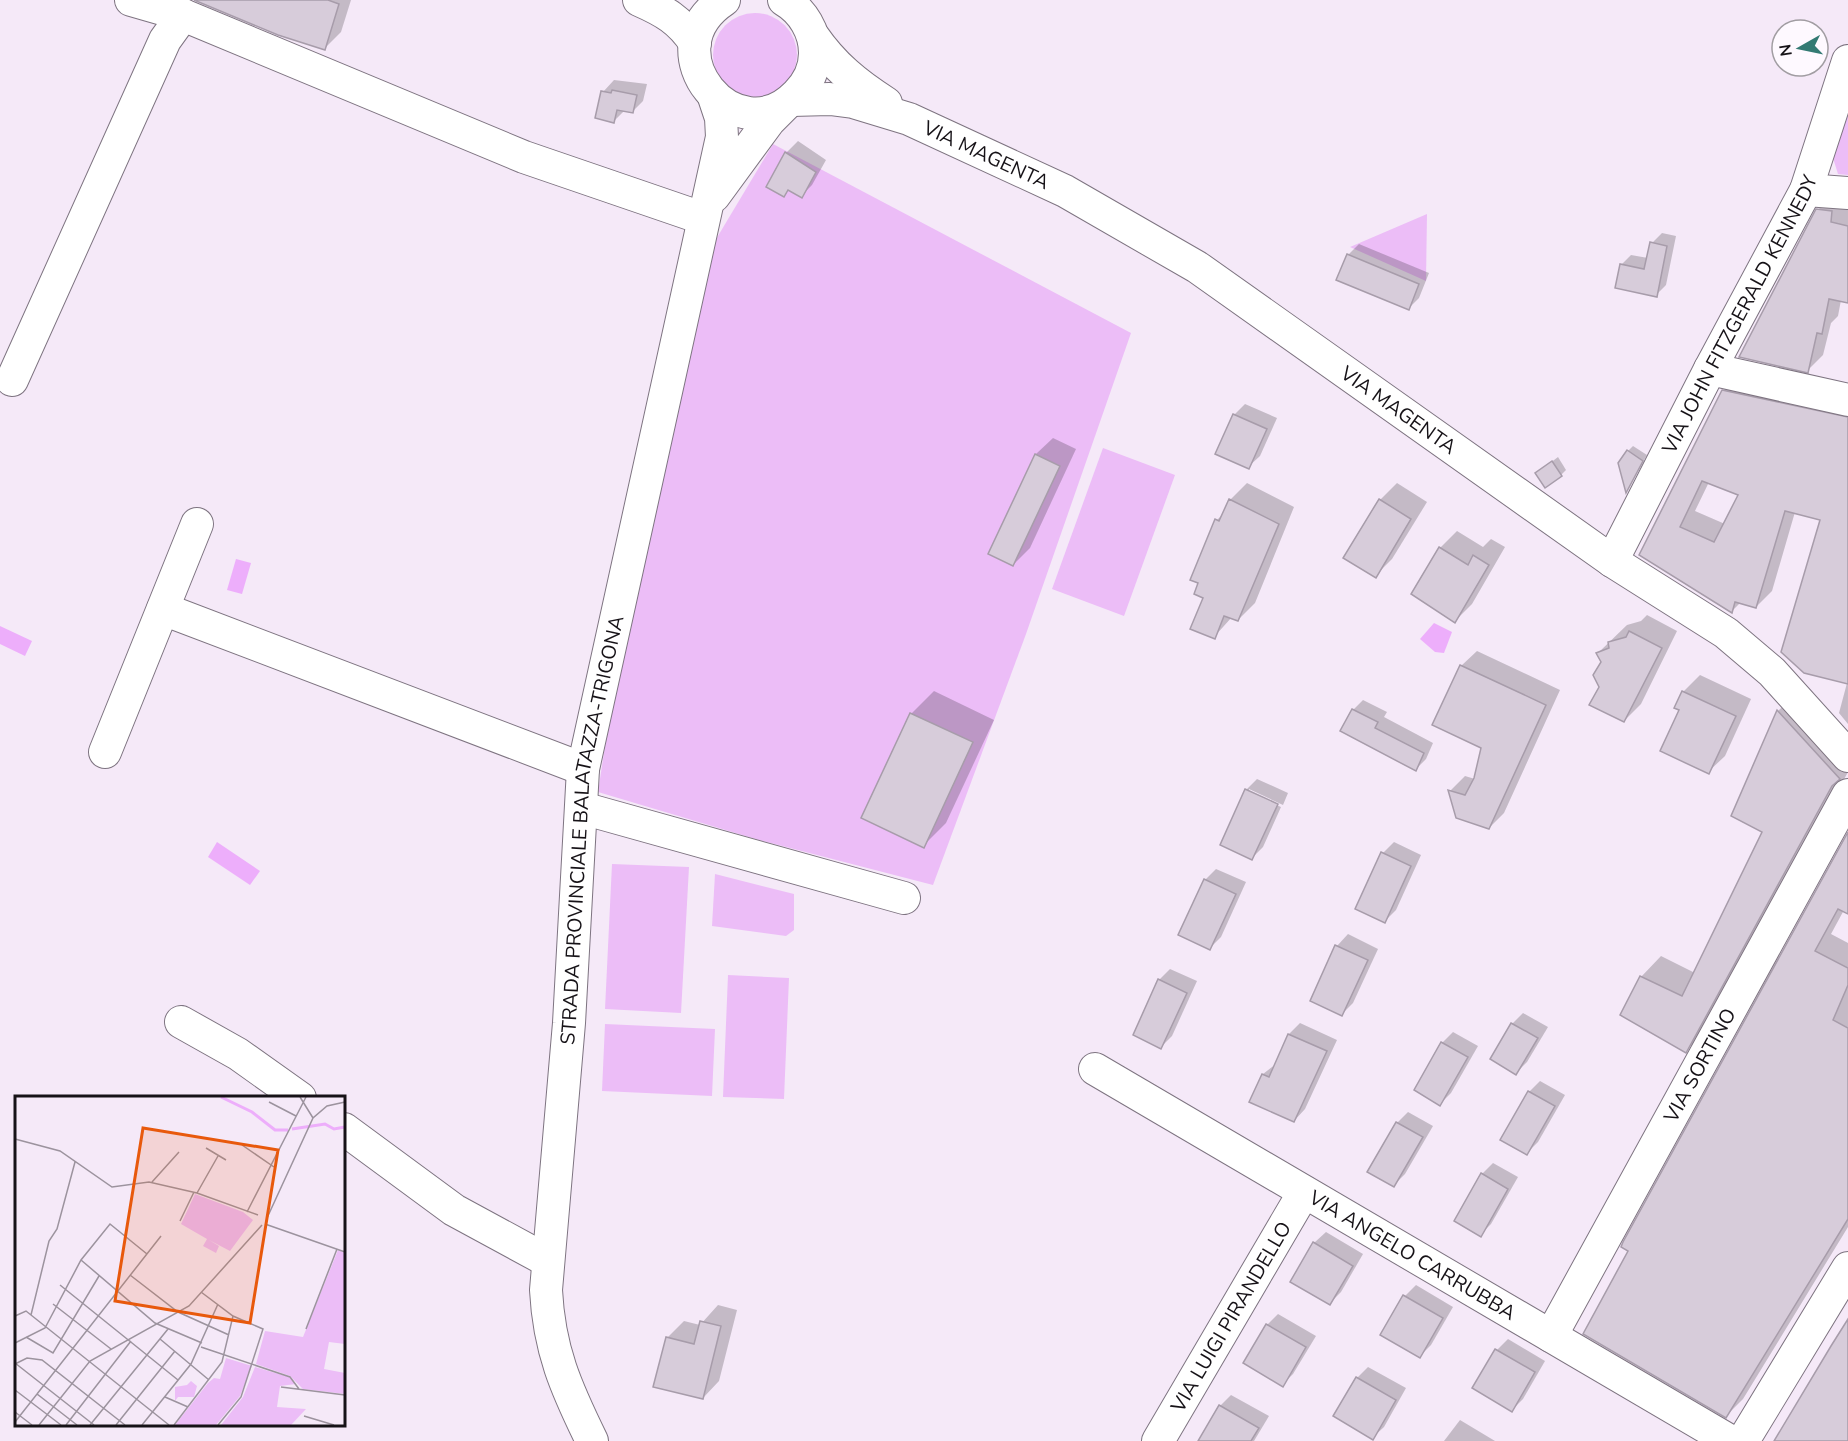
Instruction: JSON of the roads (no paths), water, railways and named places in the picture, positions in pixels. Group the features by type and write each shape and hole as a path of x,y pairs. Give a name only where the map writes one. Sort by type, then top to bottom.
{"street":[{"path":"131,0 183,15 524,157 702,218 722,182 788,102 804,87 812,71 815,54 798,12"},
{"path":"639,0 670,14 683,26 695,43"},
{"path":"724,0 705,17 695,43 698,72 714,97 724,105 748,112 768,111 788,102 830,99 853,102 909,119"},
{"path":"798,12 830,60 852,81 909,119"},
{"path":"12,380 165,40 183,15"},
{"name":"VIA JOHN FITZGERALD KENNEDY","path":"1612,561 1710,369 1806,190 1848,61"},
{"name":"STRADA PROVINCIALE BALATAZZA-TRIGONA","path":"592,1441 554,1353 547,1320 548,1262 569,1023 583,769 702,218 722,137 721,118 714,97"},
{"name":"VIA MAGENTA","path":"909,119 1065,191 1197,267 1612,561 1726,633 1772,672 1848,756"},
{"path":"1806,190 1848,193"},
{"path":"1710,369 1848,400"},
{"path":"105,752 197,524"},
{"path":"163,609 583,769"},
{"name":"VIA SORTINO","path":"1551,1336 1848,795"},
{"path":"582,808 904,898"},
{"path":"181,1022 238,1054 290,1095"},
{"name":"VIA ANGELO CARRUBBA","path":"1095,1070 1730,1441"},
{"path":"345,1130 454,1210 548,1262"},
{"name":"VIA LUIGI PIRANDELLO","path":"1158,1441 1304,1192"},
{"path":"1743,1441 1848,1268"}]}
